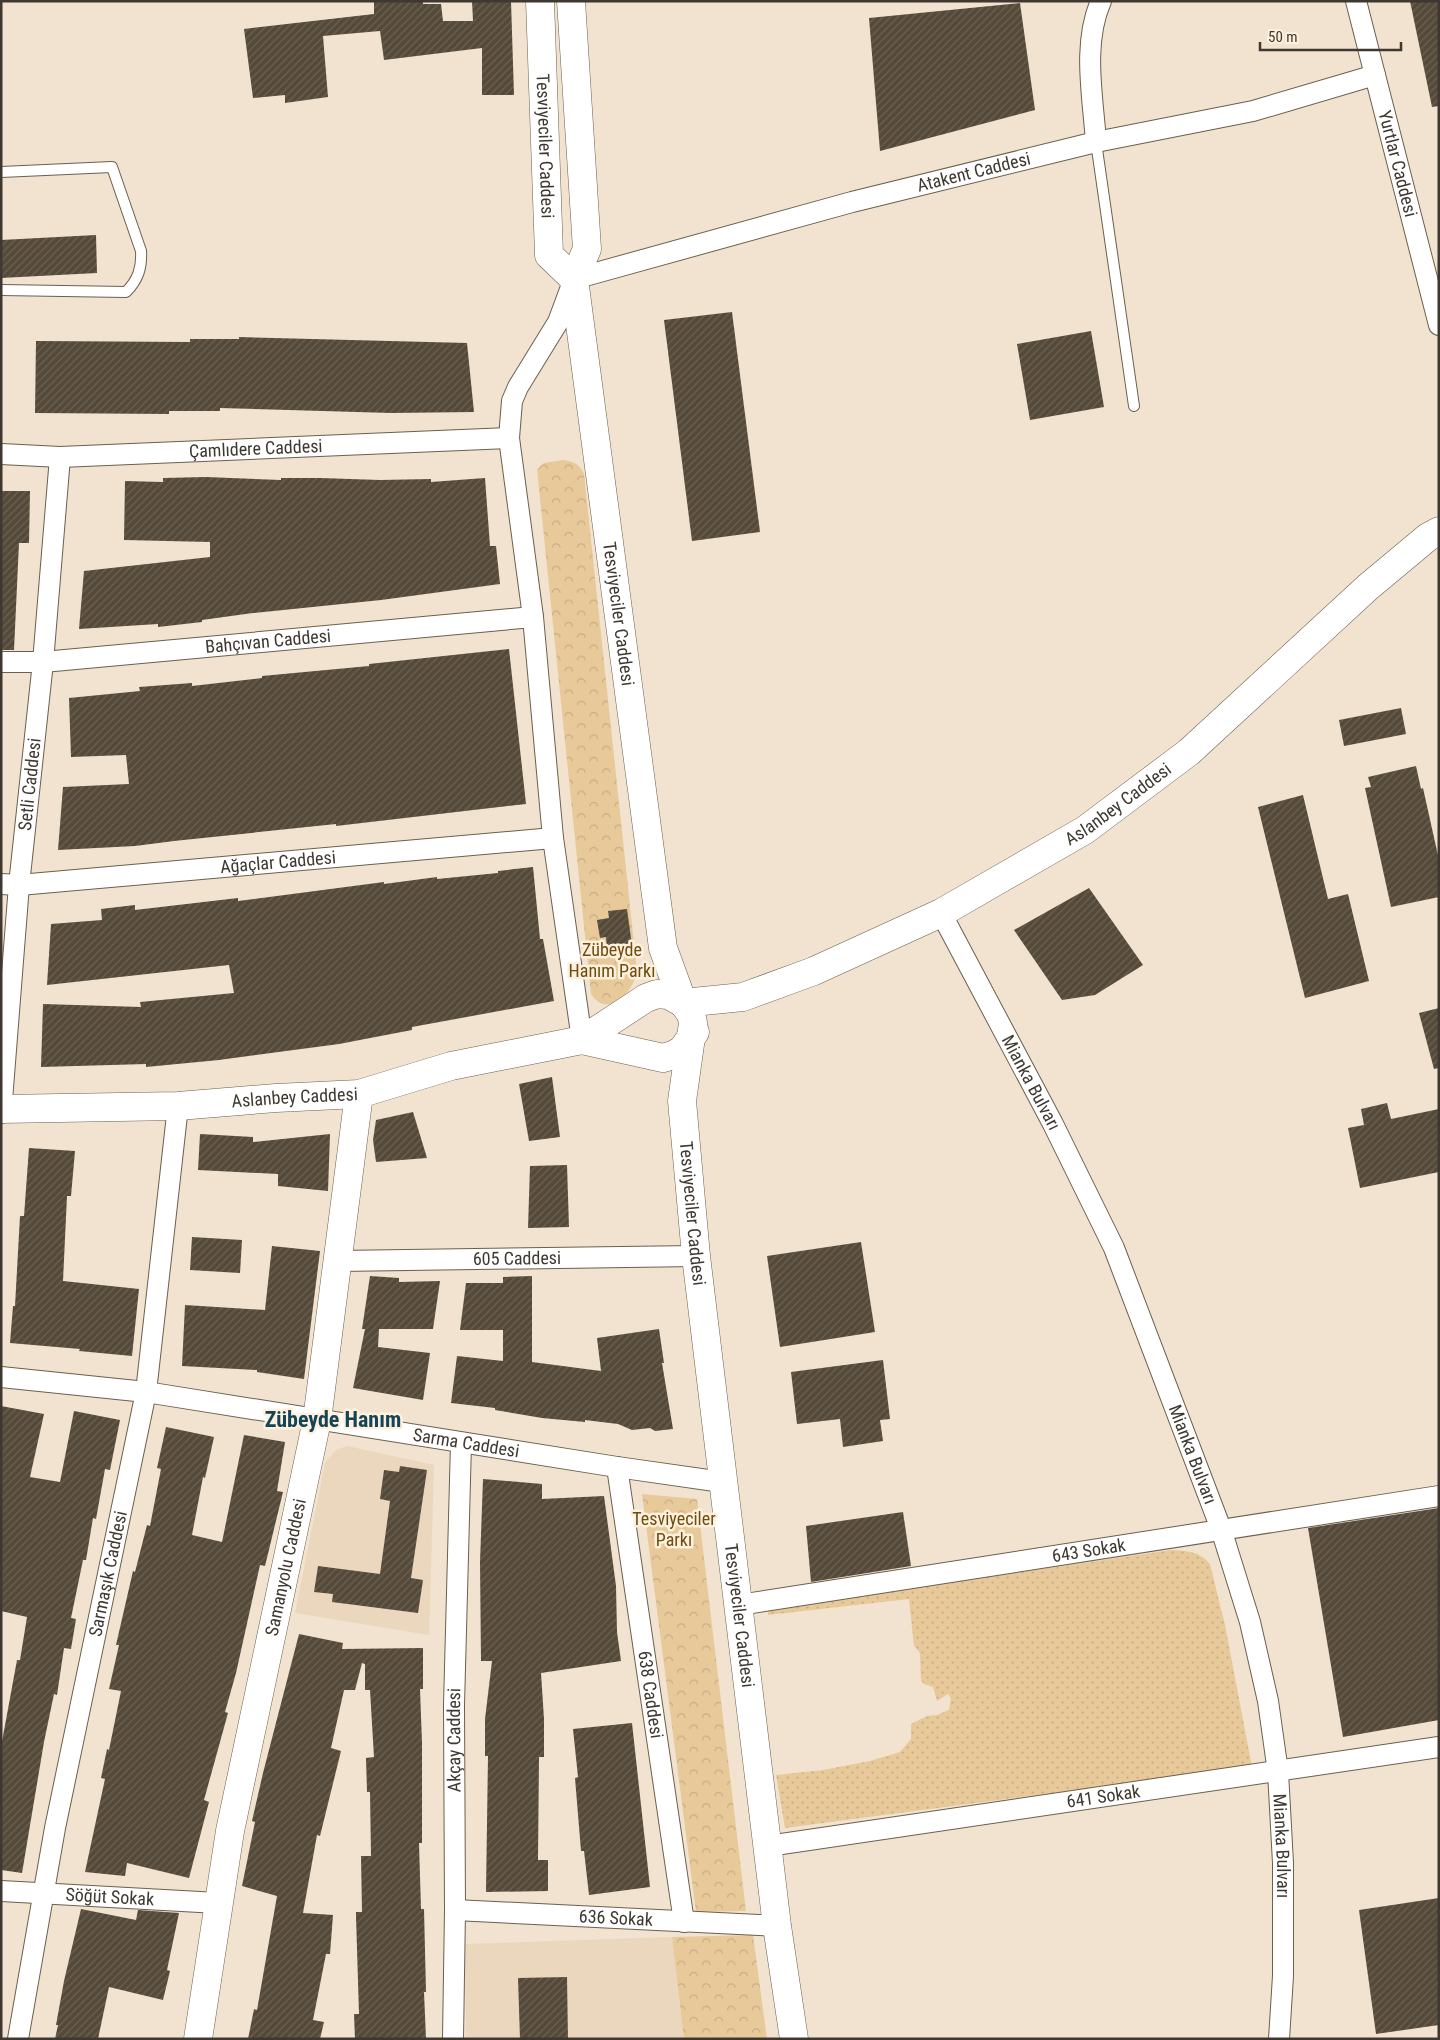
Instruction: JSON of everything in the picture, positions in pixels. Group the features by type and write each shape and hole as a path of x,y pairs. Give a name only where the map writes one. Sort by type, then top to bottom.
{"street":[{"name":"Tesviyeciler Caddesi","path":"540,1 549,255 574,279"},
{"name":"Tesviyeciler Caddesi","path":"570,1 587,248 574,279 663,948 683,1003"},
{"path":"1096,142 1090,73 1093,25 1101,1"},
{"name":"Yurtlar Caddesi","path":"1356,1 1439,325"},
{"name":"Atakent Caddesi","path":"574,279 852,202 1096,142 1253,111 1375,75"},
{"path":"574,279 558,322 518,387 512,401 509,438 533,617 553,838 582,1040"},
{"name":"Çamlıdere Caddesi","path":"1,454 60,456 509,438"},
{"name":"Setli Caddesi","path":"1,1113 10,885 42,662 60,456"},
{"name":"Aslanbey Caddesi","path":"742,998 814,970 941,914 1085,830 1189,752 1368,587 1428,537 1439,531"},
{"name":"Bahçıvan Caddesi","path":"1,662 42,662 533,617"},
{"name":"Ağaçlar Caddesi","path":"10,885 553,838"},
{"name":"Mianka Bulvarı","path":"941,914 1053,1124 1114,1248 1221,1529 1250,1622 1268,1701 1278,1772 1283,1863 1283,1976 1279,2039"},
{"path":"663,948 632,1014 629,1025 633,1041 682,1101"},
{"path":"582,1040 646,998 657,994 668,995 683,1003 691,1014 693,1023 692,1034"},
{"path":"582,1040 664,1058 682,1050 692,1034 742,998"},
{"path":"683,1003 742,998"},
{"name":"Tesviyeciler Caddesi","path":"692,1034 682,1101 696,1256 777,1926 794,2039"},
{"name":"Aslanbey Caddesi","path":"1,1109 178,1106 359,1094 451,1066 582,1040"},
{"name":"Samanyolu Caddesi","path":"198,2039 230,1830 317,1420 359,1094"},
{"name":"Sarmaşık Caddesi","path":"18,2039 55,1828 146,1392 178,1106"},
{"name":"605 Caddesi","path":"338,1262 696,1256"},
{"name":"Sarma Caddesi","path":"1,1377 146,1392 617,1468 722,1482"},
{"name":"Akçay Caddesi","path":"453,2039 455,1910 454,1705 461,1442"},
{"name":"638 Caddesi","path":"617,1468 684,1922"},
{"name":"643 Sokak","path":"739,1606 1439,1496"},
{"name":"641 Sokak","path":"768,1846 1439,1747"},
{"name":"Söğüt Sokak","path":"1,1891 43,1895 218,1903"},
{"name":"636 Sokak","path":"455,1910 777,1926"}],"lane":[{"path":"1096,142 1134,406"},
{"path":"1,172 112,167 142,260 137,279 126,292 1,290"}],"shaded area":[{"path":"347,1446 434,1465 429,1635 295,1613 325,1463 336,1450"},
{"path":"672,1937 684,2039 466,2039 465,1944"}],"green space":[{"name":"Zübeyde Hanım Parkı","path":"563,460 576,464 584,474 637,972 631,988 612,1004 598,1001 591,994 537,469 544,463"},
{"name":"Tesviyeciler Parkı","path":"642,1494 697,1499 746,1911 696,1912"},
{"path":"1171,1550 1197,1554 1210,1564 1225,1625 1252,1767 785,1828 776,1775 823,1770 870,1761 900,1752 911,1739 911,1724 927,1716 937,1715 949,1710 951,1699 948,1694 937,1701 933,1687 921,1681 920,1653 914,1646 909,1599 768,1615 768,1609"},
{"path":"753,1935 767,2039 684,2039 672,1937"}],"building":[{"path":"374,1 423,1 423,4 441,4 443,21 473,21 472,1 511,1 514,95 482,95 482,48 384,60 380,31 323,36 328,97 285,103 285,95 253,98 244,29 374,14"},
{"path":"1410,1 1439,1 1439,106 1432,107"},
{"path":"1020,3 1035,110 880,151 869,18"},
{"path":"96,235 97,273 1,278 1,240"},
{"path":"732,312 760,532 692,541 664,320"},
{"path":"1091,331 1104,407 1030,420 1017,344"},
{"path":"239,337 467,343 474,412 391,413 220,408 220,411 169,411 169,414 35,413 36,341 190,342 190,339 239,339"},
{"path":"206,477 281,480 281,478 431,479 431,482 485,478 490,546 496,546 500,584 381,600 253,613 158,627 158,624 79,629 84,571 210,557 210,542 124,540 125,481 163,482 163,478"},
{"path":"1,491 30,491 29,543 19,543 14,650 1,650"},
{"path":"509,649 526,804 336,826 336,824 135,846 58,850 63,787 129,784 126,755 71,757 69,698 140,691 139,687 192,683 192,686 262,678 262,676 369,666 369,664"},
{"path":"1401,708 1406,734 1344,746 1339,720"},
{"path":"1416,766 1421,789 1423,788 1439,860 1439,897 1391,907 1365,788 1371,787 1368,777"},
{"path":"1303,795 1328,899 1348,894 1369,981 1305,998 1258,807"},
{"path":"533,867 540,939 543,939 554,1001 412,1027 412,1030 339,1044 219,1060 146,1067 146,1064 41,1067 43,1004 141,1007 140,1002 234,993 229,965 47,985 51,924 102,920 101,909 135,905 135,910 238,898 238,901 384,882 384,884 437,877 437,879 498,873 498,871"},
{"path":"1089,888 1143,965 1095,995 1062,1000 1014,930"},
{"path":"627,909 632,945 607,948 606,937 600,938 597,920 609,918 608,911"},
{"path":"1439,1008 1439,1068 1434,1069 1419,1013"},
{"path":"552,1077 560,1137 529,1141 519,1084"},
{"path":"1387,1103 1391,1119 1439,1109 1439,1172 1360,1188 1348,1128 1364,1125 1361,1109"},
{"path":"413,1112 427,1158 376,1162 373,1140 376,1120"},
{"path":"200,1134 253,1137 253,1142 330,1134 328,1191 278,1186 278,1174 198,1170"},
{"path":"29,1148 75,1151 71,1196 67,1196 63,1281 139,1289 132,1356 10,1343 13,1306 15,1306 20,1216 24,1216"},
{"path":"567,1165 569,1227 528,1228 530,1166"},
{"path":"192,1237 242,1240 240,1273 190,1270"},
{"path":"861,1242 875,1332 780,1347 767,1256"},
{"path":"272,1246 320,1251 304,1379 257,1372 257,1370 182,1366 185,1305 265,1310"},
{"path":"370,1276 399,1278 399,1282 440,1281 433,1329 379,1329 378,1347 430,1353 423,1400 353,1388 365,1329 362,1329"},
{"path":"532,1276 532,1362 601,1371 597,1338 659,1329 664,1363 662,1363 673,1429 655,1431 650,1428 632,1430 618,1424 542,1418 495,1410 495,1408 451,1403 457,1356 503,1361 503,1330 460,1330 466,1283 503,1283 503,1277"},
{"path":"883,1360 890,1419 880,1420 883,1441 843,1447 840,1419 797,1424 791,1372"},
{"path":"1,1406 44,1414 30,1477 60,1482 74,1411 120,1420 110,1470 105,1469 96,1519 93,1518 86,1560 83,1560 71,1618 76,1619 71,1649 64,1648 57,1695 54,1694 22,1873 1,1870 1,1747 17,1660 20,1660 27,1617 1,1611"},
{"path":"166,1427 214,1437 205,1478 203,1477 192,1535 222,1542 244,1435 285,1442 277,1491 283,1492 265,1566 260,1565 236,1673 225,1712 228,1713 204,1800 209,1802 189,1878 127,1863 125,1876 85,1872 105,1779 101,1778 107,1749 109,1750 121,1691 109,1689 119,1645 116,1645 133,1571 135,1572 147,1525 150,1526 161,1469 157,1468"},
{"path":"400,1466 427,1470 411,1578 423,1580 418,1613 332,1602 333,1594 314,1592 318,1566 380,1574 390,1501 380,1499 384,1470 399,1472"},
{"path":"483,1479 542,1484 542,1499 604,1496 616,1586 617,1632 621,1661 541,1673 544,1757 539,1757 538,1860 548,1860 548,1891 486,1892 488,1756 485,1756 485,1719 492,1661 481,1661 480,1562"},
{"path":"1439,1508 1439,1720 1343,1737 1308,1528"},
{"path":"903,1512 911,1566 811,1582 806,1526"},
{"path":"299,1634 343,1643 342,1649 423,1648 423,1689 420,1689 422,1843 419,1843 421,1909 424,1909 426,2039 355,2039 354,2014 359,2014 356,1912 362,1912 361,1856 371,1856 370,1792 367,1792 366,1758 374,1757 370,1690 365,1690 365,1664 362,1663 355,1690 344,1690 331,1748 341,1751 320,1836 317,1835 303,1913 333,1915 330,1954 326,1954 313,2020 324,2022 320,2039 248,2039 254,2009 257,2010 277,1896 242,1886 255,1822 252,1821"},
{"path":"632,1723 650,1887 589,1895 584,1851 581,1851 575,1778 578,1777 573,1729"},
{"path":"1439,1898 1439,2025 1376,2034 1359,1910"},
{"path":"81,1909 136,1920 138,1910 179,1913 167,1970 170,1971 163,2000 109,1987 98,2039 55,2039 64,1981"},
{"path":"567,1977 568,2039 520,2039 518,1978"}],"district":[{"name":"Zübeyde Hanım","path":"333,1419"}]}
